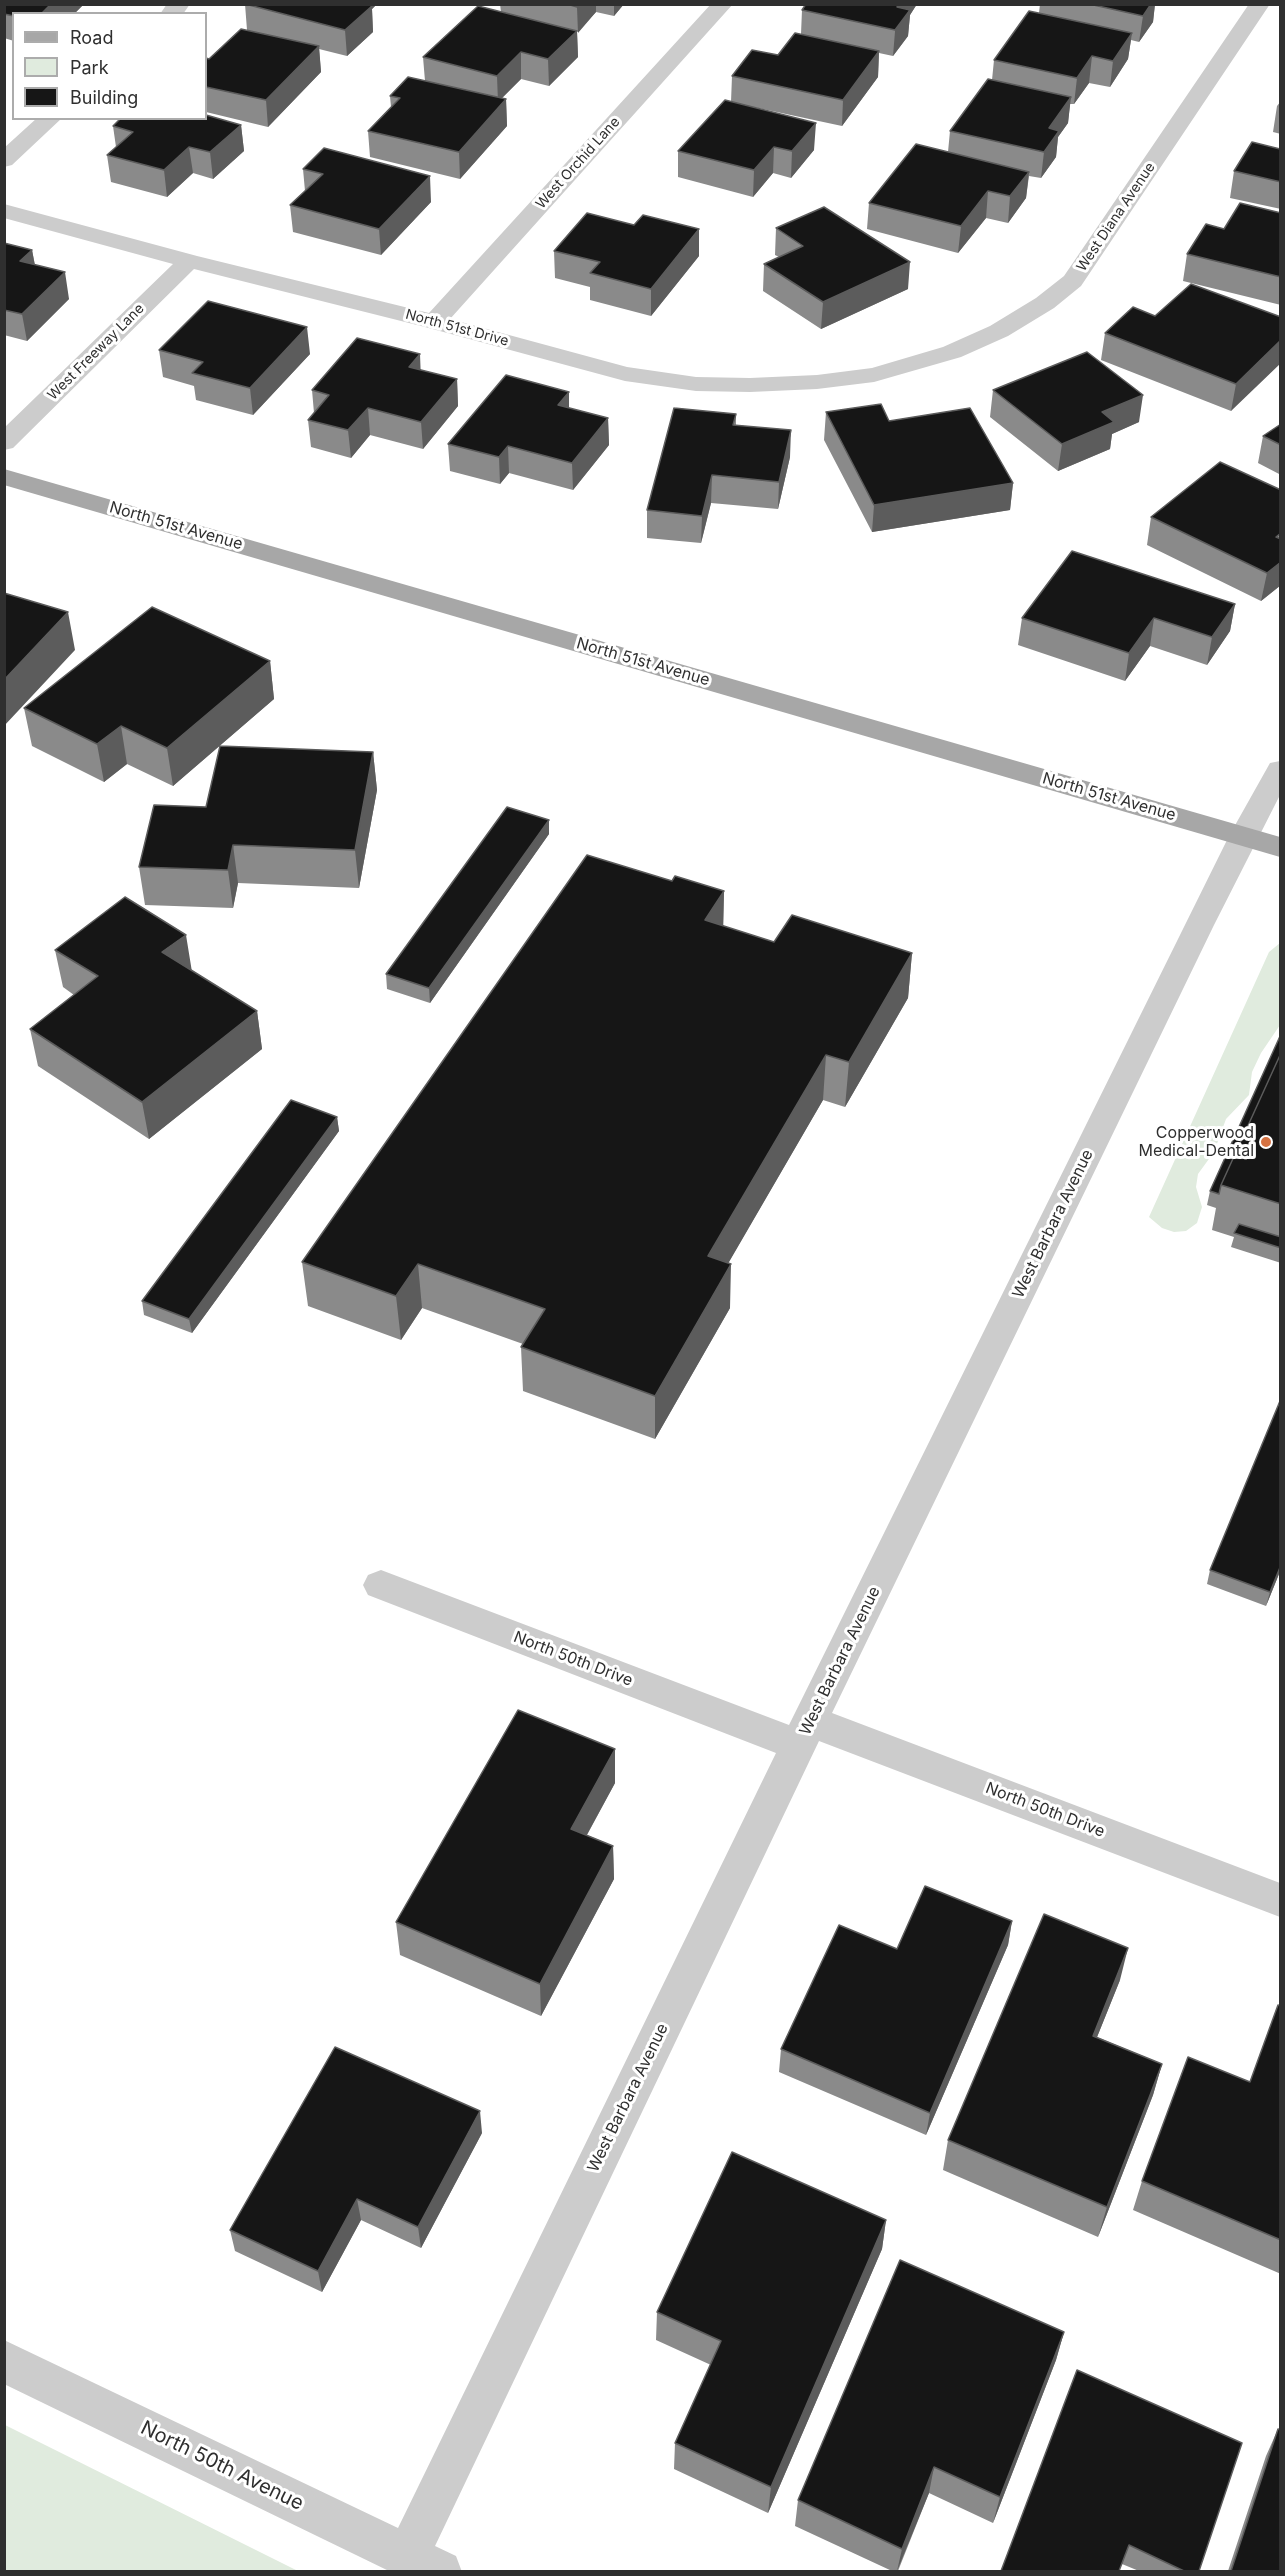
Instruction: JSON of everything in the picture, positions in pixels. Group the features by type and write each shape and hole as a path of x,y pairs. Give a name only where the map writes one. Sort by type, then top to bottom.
{"main road":[{"name":"North 51st Avenue","path":"4,477 1281,847"}],"street":[{"name":"West Orchid Lane","path":"434,322 723,4"},
{"name":"West Diana Avenue","path":"915,364 952,352 999,331 1045,303 1073,281 1260,4"},
{"path":"4,159 49,120"},
{"name":"North 51st Drive","path":"4,211 189,261 434,322 625,374 696,384 750,385 817,382 874,375 915,364"},
{"name":"West Freeway Lane","path":"4,443 189,261"},
{"name":"West Barbara Avenue","path":"424,2563 804,1733 1243,836 1281,770"},
{"name":"North 50th Drive","path":"381,1586 1281,1899"},
{"name":"North 50th Avenue","path":"4,2361 424,2563"}],"green space":[{"path":"1280,943 1280,1025 1261,1053 1252,1072 1249,1095 1226,1119 1214,1152 1198,1174 1196,1187 1202,1207 1197,1223 1186,1231 1174,1232 1162,1228 1149,1217 1269,952"},
{"path":"5,2425 298,2571 5,2571"}],"building":[{"path":"4,4 51,4 43,12 12,12 12,16 4,14"},
{"path":"245,4 367,4 372,6 345,30"},
{"path":"806,4 899,4 897,7 910,10 895,30 802,10"},
{"path":"1089,4 1151,4 1143,16"},
{"path":"478,6 577,31 548,59 521,52 497,76 423,57"},
{"path":"1029,11 1132,33 1113,61 1092,56 1077,78 994,60"},
{"path":"241,29 319,46 266,100 207,87 207,58 209,59"},
{"path":"795,33 879,51 843,100 732,76 752,50 778,55"},
{"path":"408,77 506,99 459,152 368,131 400,98 390,96"},
{"path":"988,79 1071,97 1049,128 1059,131 1044,152 950,131"},
{"path":"725,100 816,123 792,151 774,147 754,170 678,151"},
{"path":"207,115 241,125 210,152 189,147 164,170 107,155 133,132 113,126 119,120 207,120"},
{"path":"1252,142 1281,148 1281,182 1234,171"},
{"path":"916,144 1029,172 1010,196 988,191 961,226 869,203"},
{"path":"324,148 430,176 379,229 290,205 323,174 303,169"},
{"path":"1240,203 1281,213 1281,277 1187,254 1206,224 1224,229"},
{"path":"824,207 910,262 823,302 764,264 803,246 776,228"},
{"path":"587,213 634,225 643,215 699,229 651,289 590,273 600,262 554,251"},
{"path":"4,243 32,250 20,261 65,272 22,314 4,310"},
{"path":"1191,284 1281,317 1281,340 1236,384 1105,333 1133,307 1155,316"},
{"path":"208,301 307,327 250,388 192,373 203,362 159,350"},
{"path":"357,338 420,354 409,367 457,379 421,422 368,408 348,430 308,420 329,395 312,390"},
{"path":"1087,352 1143,395 1102,412 1114,422 1062,444 993,390"},
{"path":"506,375 569,392 558,405 608,418 572,463 508,446 499,457 448,444"},
{"path":"881,404 889,421 970,408 1013,483 874,505 826,412"},
{"path":"674,408 736,414 733,425 791,430 779,482 712,475 702,516 647,510"},
{"path":"1281,424 1281,445 1263,436"},
{"path":"1220,462 1281,490 1281,533 1276,537 1281,539 1281,562 1267,573 1151,517"},
{"path":"1072,551 1235,604 1212,637 1154,618 1129,653 1022,618"},
{"path":"4,593 68,612 4,680"},
{"path":"152,607 270,661 167,748 121,726 97,744 24,708"},
{"path":"220,746 373,752 355,850 233,845 228,870 139,867 154,805 206,807"},
{"path":"507,807 549,820 429,988 386,974"},
{"path":"587,855 672,881 675,876 724,891 705,920 774,942 792,915 912,953 849,1062 826,1055 708,1256 731,1264 655,1396 521,1347 545,1309 418,1264 396,1296 302,1262"},
{"path":"125,897 186,935 162,952 257,1011 142,1102 30,1029 98,976 55,950"},
{"path":"1281,1034 1281,1053 1219,1194 1210,1191"},
{"path":"1281,1053 1281,1204 1221,1185"},
{"path":"291,1100 337,1117 189,1319 142,1301"},
{"path":"1239,1224 1281,1237 1281,1248 1234,1233"},
{"path":"1280,1401 1281,1565 1270,1592 1210,1570"},
{"path":"518,1710 615,1749 571,1829 613,1846 540,1984 396,1922"},
{"path":"925,1886 1012,1921 930,2113 781,2049 839,1925 897,1949"},
{"path":"1044,1914 1128,1948 1093,2036 1162,2064 1107,2207 948,2140"},
{"path":"1278,2005 1281,2006 1281,2240 1142,2181 1188,2057 1250,2082"},
{"path":"335,2047 480,2111 418,2227 357,2199 318,2271 230,2230"},
{"path":"732,2152 886,2220 771,2487 675,2443 721,2341 657,2312"},
{"path":"900,2260 1064,2332 1000,2497 934,2467 902,2549 798,2500"},
{"path":"1077,2370 1242,2443 1199,2571 1184,2571 1129,2545 1119,2571 1001,2571"},
{"path":"1278,2429 1281,2430 1281,2571 1231,2571"}],"place":[{"name":"Copperwood Medical-Dental","path":"1266,1142"}]}
